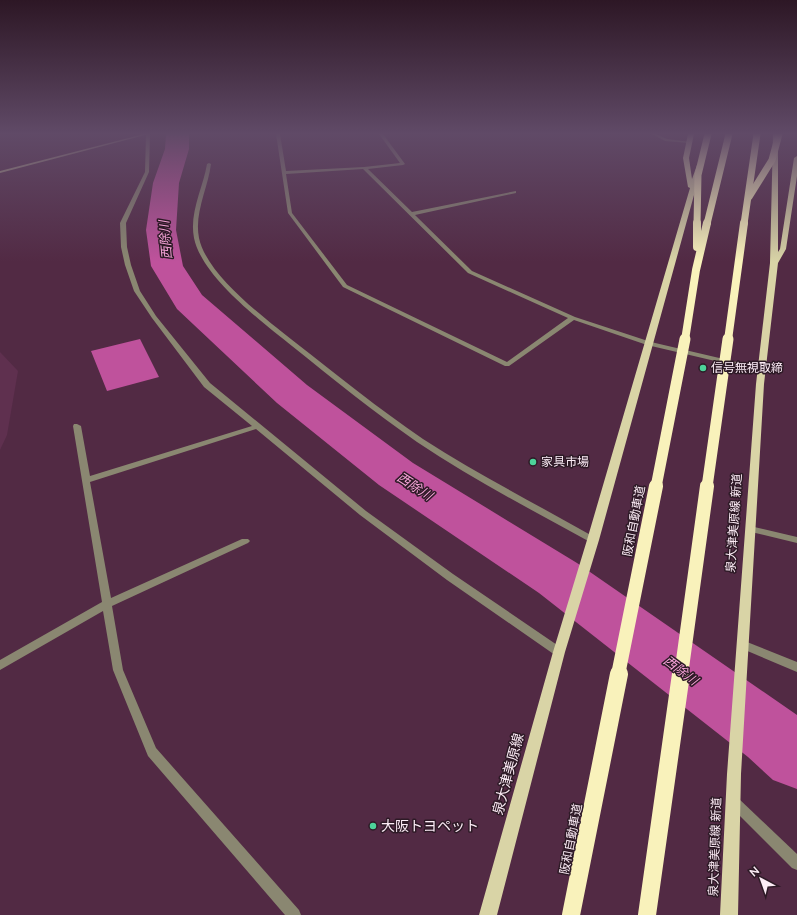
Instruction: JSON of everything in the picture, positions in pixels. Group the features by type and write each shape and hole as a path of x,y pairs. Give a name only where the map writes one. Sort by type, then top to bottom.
{"highway":[{"path":"696,270 698,177"},
{"name":"阪和自動車道","path":"571,915 685,339 696,270 719,177"},
{"path":"647,915 750,177"},
{"path":"746,201 761,177"}],"main road":[{"path":"689,177 691,189"},
{"path":"560,647 649,344 695,177"},
{"name":"泉大津美原線 新道","path":"729,915 734,774 750,529 762,370 774,263 775,177"},
{"path":"774,263 783,249 794,177"},
{"name":"泉大津美原線","path":"488,915 560,647"}],"street":[{"path":"145,177 123,223 124,247 137,291 154,317 207,385 256,427 363,513 450,577 560,647"},
{"path":"208,177 196,209 195,229 200,248 230,288 265,321 354,391 420,440 591,544"},
{"path":"284,177 290,213 345,286 507,365 573,318"},
{"path":"373,177 470,272 573,318 649,344 762,370"},
{"path":"412,214 514,192"},
{"path":"77,426 118,670 152,752 294,915"},
{"path":"86,480 256,427"},
{"path":"750,529 797,540"},
{"path":"0,665 106,604 245,541"},
{"path":"742,648 797,667"},
{"path":"733,801 797,863"}],"shaded area":[{"path":"140,339 159,377 107,391 91,351"},
{"path":"0,352 18,371 7,435 0,450"}],"waterway":[{"name":"西除川","path":"168,177 161,230 167,266 189,302 292,394 396,474 558,578 771,735 797,757"}],"place":[{"name":"信号無視取締","path":"703,368"},
{"name":"家具市場","path":"533,462"},
{"name":"大阪トヨペット","path":"373,826"}]}
